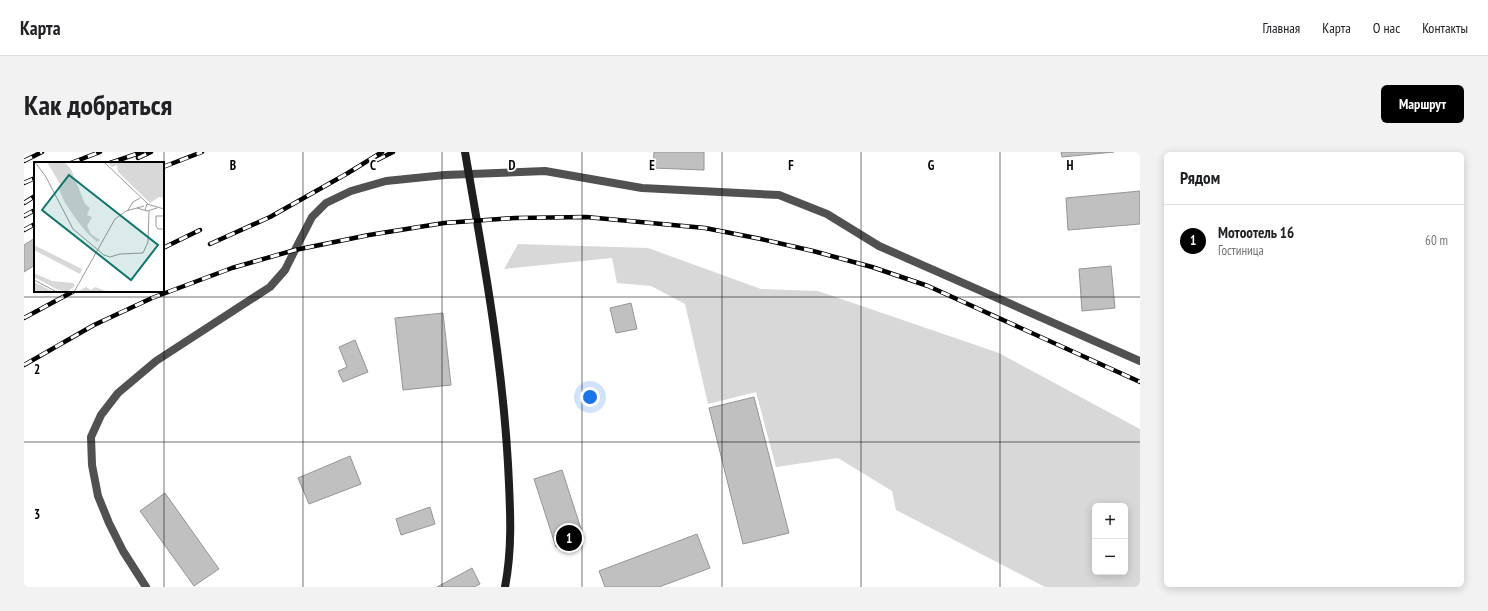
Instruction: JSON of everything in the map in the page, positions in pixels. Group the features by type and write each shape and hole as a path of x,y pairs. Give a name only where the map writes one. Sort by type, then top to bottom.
{"main road":[{"path":"465,152 487,276 502,381 511,528 508,570 505,587"}],"street":[{"path":"146,587 123,551 98,496 92,465 92,437 101,415 118,393 156,361 270,287 286,270 294,250 312,217 326,204 351,191 386,181 445,175 545,171 642,188 779,195 827,214 879,246 1140,361"}],"shaded area":[{"path":"518,244 648,248 761,289 818,291 999,353 1140,429 1140,587 1045,587 896,510 892,491 838,458 776,467 756,392 708,404 685,304 651,286 617,283 612,258 504,269"}],"building":[{"path":"654,152 704,152 704,170 653,168"},
{"path":"1061,152 1114,152 1062,157"},
{"path":"1140,191 1140,224 1068,230 1066,198"},
{"path":"34,239 34,266 24,272 24,245"},
{"path":"1111,266 1115,308 1082,311 1079,269"},
{"path":"631,303 637,329 616,333 610,308"},
{"path":"443,313 451,385 403,390 395,318"},
{"path":"355,340 368,372 343,382 338,371 347,367 339,347"},
{"path":"754,397 789,533 743,544 709,408"},
{"path":"350,456 361,484 309,504 298,478"},
{"path":"562,470 584,538 556,547 534,479"},
{"path":"165,493 219,569 194,586 140,511"},
{"path":"430,507 435,524 401,535 396,519"},
{"path":"697,534 710,568 659,587 605,587 599,571"},
{"path":"472,568 480,584 474,587 437,587"}],"railway":[{"path":"24,161 42,152"},
{"path":"74,162 100,152"},
{"path":"113,162 142,152"},
{"path":"138,158 151,152"},
{"path":"164,167 202,152"},
{"path":"210,244 270,217 382,152"},
{"path":"377,160 393,152"},
{"path":"24,183 34,178"},
{"path":"24,203 34,197"},
{"path":"24,216 34,211"},
{"path":"24,365 94,325 152,298 232,268 295,250 369,235 444,223 515,218 586,217 705,228 813,251 872,267 928,286 1140,382"},
{"path":"24,230 34,225"},
{"path":"164,248 200,230"},
{"path":"24,318 72,292"}],"place":[{"name":"Мотоотель 16","path":"569,538"}]}
